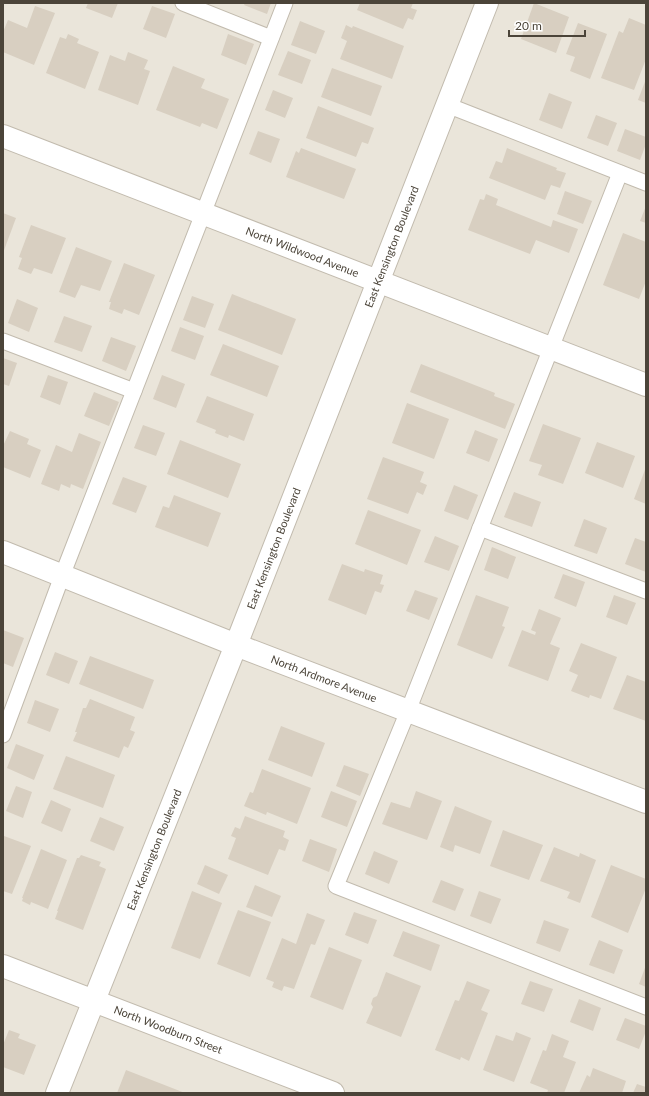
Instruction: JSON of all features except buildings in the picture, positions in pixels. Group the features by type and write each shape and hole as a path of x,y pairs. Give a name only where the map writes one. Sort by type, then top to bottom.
{"street":[{"name":"East Kensington Boulevard","path":"57,1093 236,645 487,3"},
{"name":"North Wildwood Avenue","path":"3,136 646,384"},
{"name":"North Ardmore Avenue","path":"3,552 236,645 646,802"},
{"name":"North Woodburn Street","path":"3,966 333,1093"}],"lane":[{"path":"183,3 272,38"},
{"path":"3,735 62,576 285,3"},
{"path":"447,105 646,182"},
{"path":"620,173 408,711 336,886 646,1006"},
{"path":"3,341 134,391"},
{"path":"480,528 646,591"}],"shaded area":[{"path":"3,3 646,3 646,1093 3,1093"}]}
